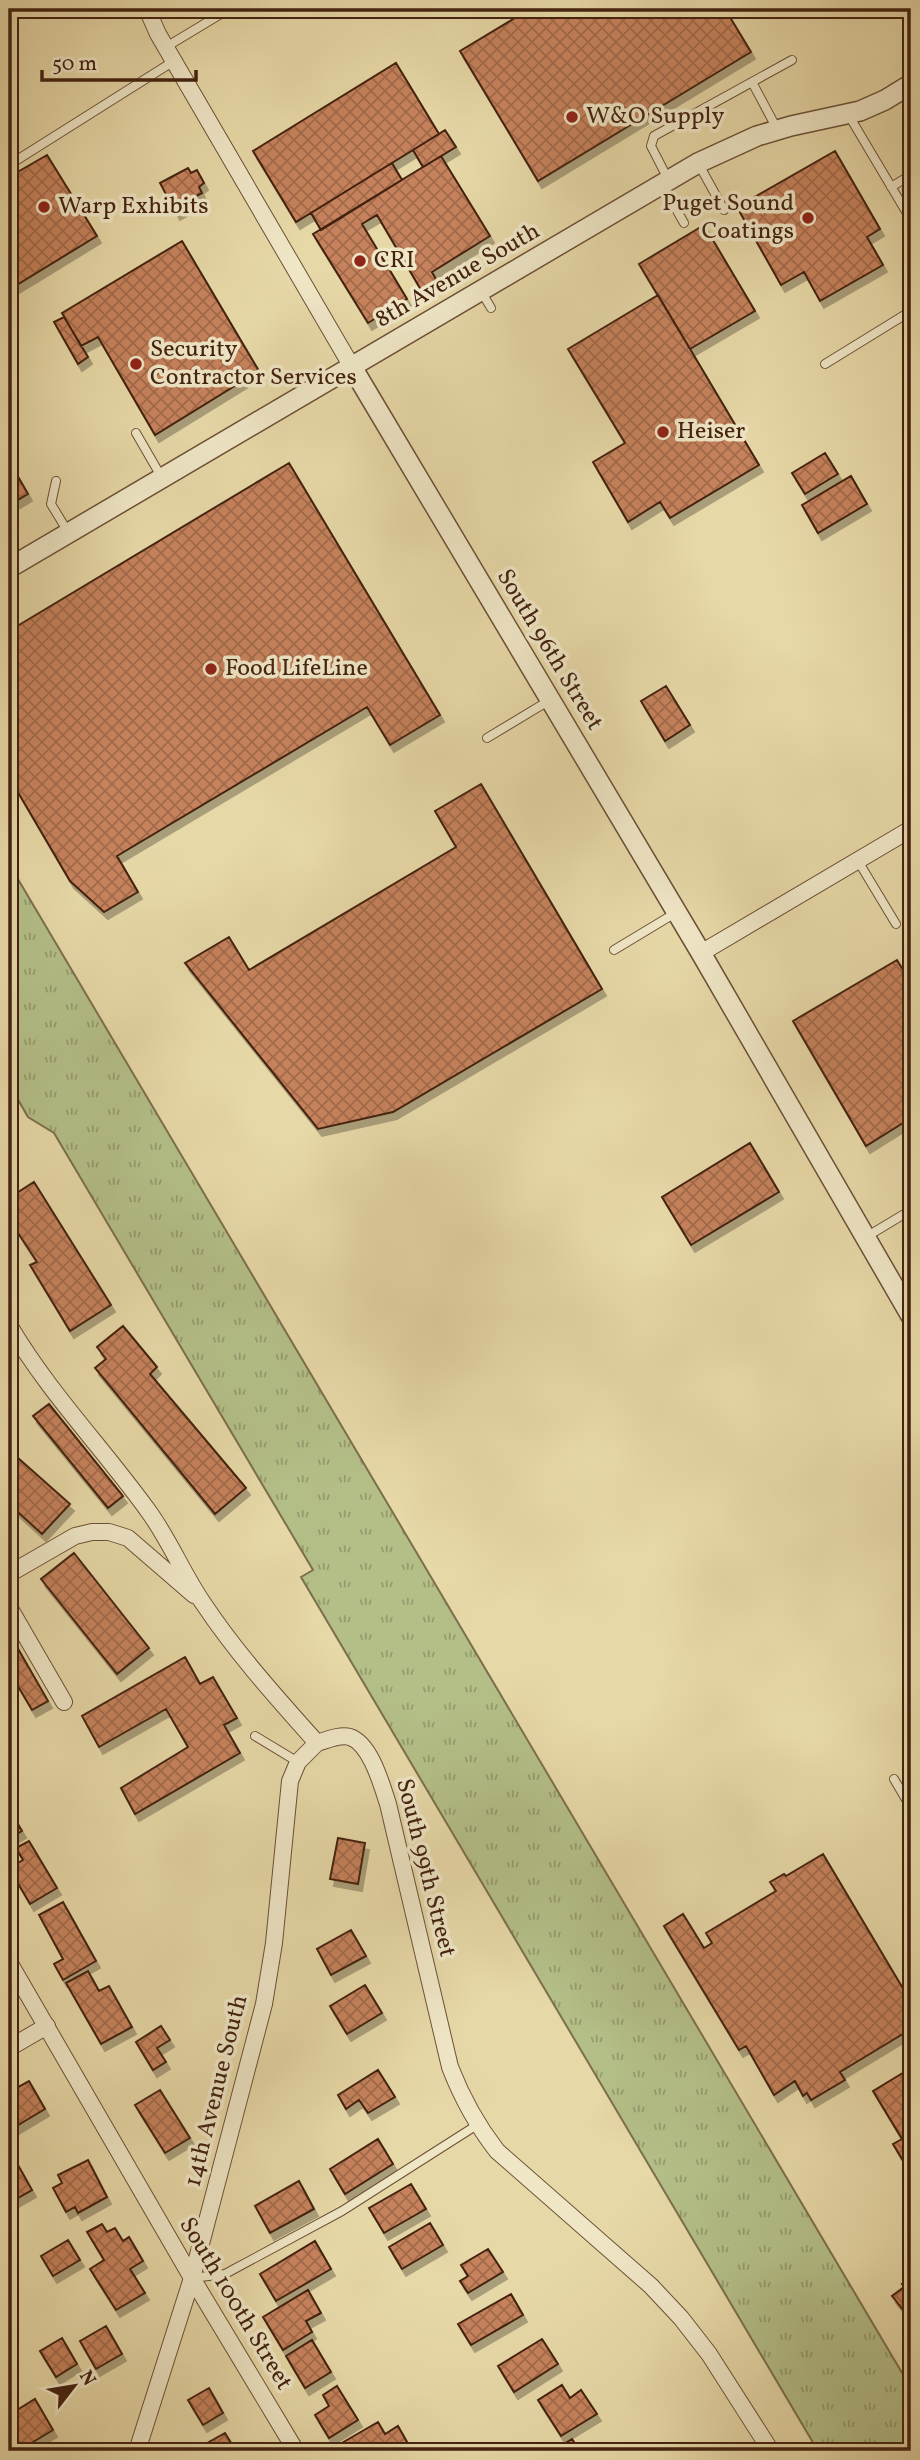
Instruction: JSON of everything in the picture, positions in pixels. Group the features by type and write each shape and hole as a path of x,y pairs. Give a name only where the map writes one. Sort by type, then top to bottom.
{"street":[{"name":"South 96th Street","path":"147,9 174,61 352,367 677,912 911,1316"},
{"name":"8th Avenue South","path":"9,568 352,367 486,299 698,163 757,136 848,114 885,100 911,84"},
{"path":"701,953 911,829"},
{"path":"9,1325 40,1376 169,1540 201,1601 259,1678 317,1743"},
{"path":"9,1574 75,1536 109,1532 128,1538 201,1601"},
{"path":"9,1607 64,1702"},
{"name":"South 99th Street","path":"317,1743 336,1737 350,1737 361,1744 376,1770 388,1804 450,2067 477,2125 497,2151 651,2286 681,2318 716,2365 771,2451"},
{"name":"14th Avenue South","path":"137,2451 192,2278 264,2004 274,1943 290,1781 298,1762 317,1743"},
{"name":"South 100th Street","path":"9,1962 192,2278 296,2451"},
{"path":"9,2048 47,2026"}],"lane":[{"path":"166,47 229,9"},
{"path":"684,223 651,146 654,136 792,60"},
{"path":"9,165 174,61"},
{"path":"752,82 777,130"},
{"path":"848,114 911,220"},
{"path":"698,163 724,210"},
{"path":"891,187 911,175"},
{"path":"825,364 911,312"},
{"path":"136,433 162,478"},
{"path":"56,481 51,504 68,533"},
{"path":"487,738 550,701"},
{"path":"858,860 896,924"},
{"path":"614,950 677,912"},
{"path":"866,1237 911,1210"},
{"path":"255,1736 298,1762"},
{"path":"894,1779 911,1808"},
{"path":"192,2278 225,2274 342,2211 477,2125"}],"path":[{"path":"9,982 13,989"}],"green space":[{"path":"9,864 911,2388 911,2451 818,2451 301,1577 313,1570 54,1133 28,1117 9,1084"}],"building":[{"name":"W&O Supply","path":"530,9 725,9 751,52 538,181 460,51"},
{"path":"396,63 439,134 296,222 253,151"},
{"path":"445,130 456,147 423,167 413,150"},
{"name":"Puget Sound Coatings","path":"835,151 880,229 867,237 883,265 820,301 804,272 781,285 737,207"},
{"name":"Warp Exhibits","path":"47,155 97,236 15,286 9,275 9,177"},
{"path":"441,156 490,236 432,272 437,281 421,290 377,215 362,224 407,299 368,323 313,234"},
{"path":"392,163 402,180 321,230 311,213"},
{"path":"188,168 191,173 197,170 204,183 199,187 202,193 189,200 192,204 176,213 160,183"},
{"path":"704,225 755,311 690,349 639,264"},
{"path":"182,241 259,371 155,435 98,337 81,346 62,313"},
{"path":"658,295 759,465 670,518 660,502 628,522 593,462 625,443 568,349"},
{"path":"64,317 88,357 78,364 54,322"},
{"path":"825,453 838,474 805,494 792,473"},
{"path":"9,461 28,494 16,501 9,488"},
{"name":"Food LifeLine","path":"289,463 440,715 390,745 367,707 117,856 138,892 104,912 70,881 9,777 9,631"},
{"path":"851,476 867,504 818,533 802,505"},
{"path":"666,686 690,725 665,741 641,701"},
{"path":"481,784 602,989 393,1112 318,1129 185,963 229,937 249,970 456,847 435,811"},
{"path":"897,960 911,983 911,1118 866,1146 793,1021"},
{"path":"750,1143 779,1192 691,1245 662,1197"},
{"path":"34,1182 111,1305 70,1331 30,1265 37,1262 9,1219 9,1198"},
{"path":"123,1326 157,1367 150,1374 246,1488 215,1514 95,1368 106,1359 97,1347"},
{"path":"49,1404 123,1496 108,1508 33,1416"},
{"path":"9,1450 70,1504 42,1534 9,1504"},
{"path":"74,1553 149,1648 117,1674 41,1579"},
{"path":"9,1633 48,1701 32,1710 9,1671"},
{"path":"185,1657 200,1684 213,1677 237,1718 224,1725 240,1753 135,1814 121,1788 188,1747 166,1709 99,1747 82,1716"},
{"path":"9,1809 22,1831 9,1839"},
{"path":"338,1838 365,1843 358,1884 330,1879"},
{"path":"29,1841 57,1888 30,1904 9,1868 23,1860 16,1848"},
{"path":"823,1854 911,2002 911,2029 840,2072 845,2080 811,2100 807,2093 803,2096 795,2081 774,2095 746,2046 739,2050 664,1926 683,1914 704,1948 712,1943 706,1933 776,1891 770,1882 784,1874 786,1876"},
{"path":"63,1902 96,1961 63,1980 54,1964 63,1959 39,1915"},
{"path":"351,1930 366,1956 331,1975 317,1949"},
{"path":"88,1971 99,1991 109,1986 132,2027 101,2044 66,1983"},
{"path":"365,1985 382,2013 347,2034 330,2006"},
{"path":"161,2026 170,2040 157,2048 166,2062 153,2070 136,2042"},
{"path":"911,2068 911,2160 905,2164 893,2144 902,2139 873,2091"},
{"path":"378,2070 395,2097 368,2113 359,2100 346,2109 338,2095"},
{"path":"29,2081 45,2109 15,2127 9,2117 9,2092"},
{"path":"160,2090 190,2138 165,2153 135,2105"},
{"path":"378,2139 393,2164 345,2194 330,2169"},
{"path":"88,2160 107,2197 78,2213 75,2207 66,2212 53,2188 62,2183 58,2175"},
{"path":"18,2165 32,2190 9,2203 9,2170"},
{"path":"299,2181 314,2209 270,2233 255,2206"},
{"path":"411,2184 426,2209 384,2233 369,2208"},
{"path":"430,2223 443,2245 402,2269 389,2247"},
{"path":"102,2224 107,2232 115,2228 123,2241 129,2237 143,2261 130,2269 145,2293 116,2310 90,2269 104,2260 87,2232"},
{"path":"68,2240 80,2260 53,2276 41,2256"},
{"path":"315,2241 331,2269 276,2301 260,2274"},
{"path":"488,2249 503,2272 468,2293 460,2281 468,2276 461,2265"},
{"path":"911,2276 911,2320 892,2296 904,2287 902,2284"},
{"path":"308,2290 321,2313 306,2321 312,2332 283,2350 263,2317"},
{"path":"511,2294 523,2315 471,2345 458,2324"},
{"path":"106,2326 122,2354 96,2369 80,2341"},
{"path":"62,2338 77,2364 56,2377 40,2351"},
{"path":"542,2339 558,2364 514,2392 498,2366"},
{"path":"312,2340 331,2372 305,2388 286,2356"},
{"path":"562,2385 570,2398 581,2390 597,2414 561,2436 538,2400"},
{"path":"337,2386 358,2420 329,2438 315,2415 329,2406 323,2395"},
{"path":"209,2388 223,2413 203,2425 188,2400"},
{"path":"35,2399 53,2430 20,2450 9,2432 9,2415"},
{"path":"378,2422 385,2434 398,2426 412,2451 344,2451 340,2444"},
{"path":"225,2433 236,2451 193,2451"},
{"path":"572,2439 580,2451 552,2451"}],"place":[{"name":"W&O Supply","path":"572,117"},
{"name":"Warp Exhibits","path":"44,207"},
{"name":"Puget Sound Coatings","path":"808,218"},
{"name":"CRI","path":"360,261"},
{"name":"Security Contractor Services","path":"136,364"},
{"name":"Heiser","path":"663,432"},
{"name":"Food LifeLine","path":"211,669"}]}
